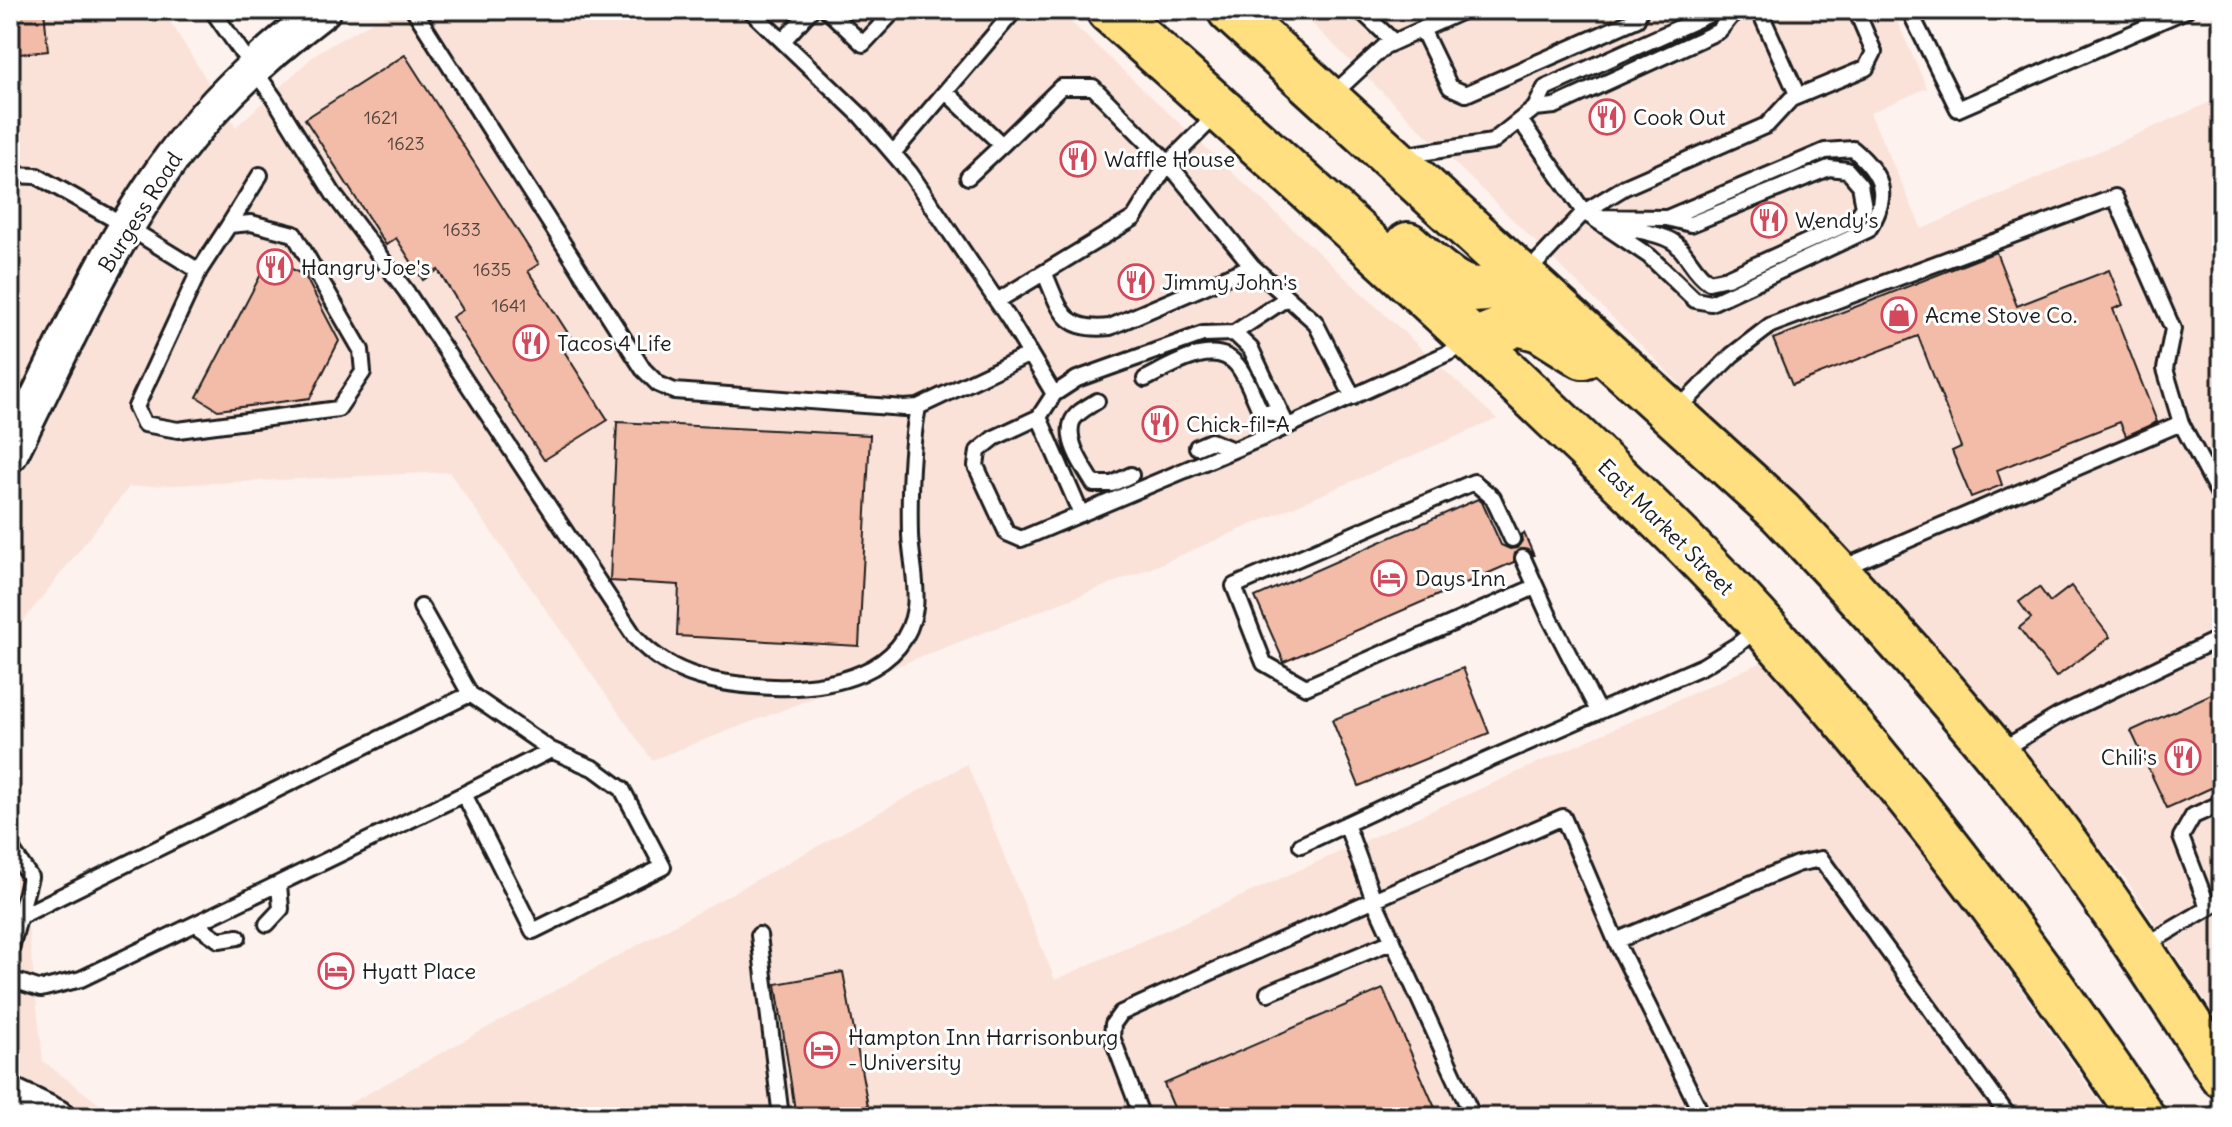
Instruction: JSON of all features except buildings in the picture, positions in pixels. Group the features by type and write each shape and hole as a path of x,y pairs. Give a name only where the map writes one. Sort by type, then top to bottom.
{"highway":[{"name":"East Market Street","path":"1109,10 1474,341 1643,502 1762,625 1885,765 1961,861 2091,1040 2142,1117"},
{"path":"1246,15 1327,99 1780,512 1836,571 1995,754 2050,823 2140,949 2222,1075"},
{"path":"1335,213 1382,222 1423,259 1466,289 1490,288 1523,278"},
{"path":"1474,341 1518,323 1540,329 1673,414"}],"street":[{"name":"Burgess Road","path":"10,454 126,226 186,139 253,67 323,10"},
{"path":"10,1095 56,1117"}],"lane":[{"path":"212,10 253,67 334,195 406,291 635,637 676,669 703,680 726,684 803,686 836,682 880,665 894,652 904,638 915,606 909,484 911,445 918,407"},
{"path":"414,10 643,369 658,384 674,391 918,407 1030,354"},
{"path":"750,10 894,152 997,301 1054,394"},
{"path":"783,41 811,10"},
{"path":"831,11 863,44 895,10"},
{"path":"894,152 1015,10"},
{"path":"1360,10 1394,42"},
{"path":"1327,99 1385,46 1465,10"},
{"path":"1422,29 1450,87 1466,94 1637,19 1640,10"},
{"path":"1759,10 1798,96"},
{"path":"1523,278 1593,219 1625,187 1767,125 1791,99 1866,68 1874,52 1856,10"},
{"path":"1909,10 1958,109 2186,10"},
{"path":"1391,157 1486,144 1535,108 1545,88 1712,13 1738,12"},
{"path":"968,177 1061,87 1093,87 1168,163 1252,266 1315,322 1353,397"},
{"path":"946,92 1002,145"},
{"path":"997,301 1134,218 1168,163 1221,110"},
{"path":"1520,120 1593,219 1649,256 1695,300 1711,303 1868,230 1881,210 1881,189 1872,166 1853,149 1825,151 1667,218"},
{"path":"1829,168 1847,170 1860,185 1864,207 1855,220 1727,278 1709,282 1698,276 1674,242 1593,219 1667,218 1691,224 1829,168"},
{"path":"10,175 37,176 199,271"},
{"path":"229,225 251,223 294,234 361,350 363,372 338,409 178,430 144,424 136,407 199,271 260,175"},
{"path":"1673,414 1732,355 1771,325 2115,197 2173,329 2165,369 2181,423 2222,500"},
{"path":"1045,274 1065,316 1087,329 1110,327 1252,266"},
{"path":"1287,298 1234,333 1203,334 1077,379 1054,394 1039,417 978,451 976,466 1007,533 1021,539 1233,450 1285,421 1353,397 1474,341"},
{"path":"1234,333 1251,349 1285,421"},
{"path":"1145,379 1194,356 1217,353 1236,364 1260,410 1285,421"},
{"path":"1097,401 1080,412 1071,423 1072,438 1081,463 1094,484 1112,484 1131,475"},
{"path":"1039,417 1081,514"},
{"path":"1836,571 2181,423"},
{"path":"1197,447 1211,441 1233,450"},
{"path":"1512,539 1493,498 1474,482 1234,586 1264,663 1306,687 1535,587"},
{"path":"1523,558 1598,711"},
{"path":"421,607 470,694 551,750 595,769 622,789 663,867 533,931 464,794"},
{"path":"1301,845 1703,666 1762,625"},
{"path":"1995,754 2058,716 2222,637"},
{"path":"19,917 470,694"},
{"path":"10,979 41,989 81,979 551,750"},
{"path":"2140,949 2215,904 2181,837 2193,816 2222,803"},
{"path":"1142,1117 1113,1043 1112,1030 1119,1015 1173,988 1563,817 1616,941 1703,1117"},
{"path":"1346,824 1374,900 1473,1117"},
{"path":"10,847 30,877 10,952"},
{"path":"1616,941 1797,864 1821,859 2009,1117"},
{"path":"267,924 281,909 279,884"},
{"path":"196,924 219,940 238,937"},
{"path":"759,935 781,1117"},
{"path":"1268,993 1393,941"}],"shaded area":[{"path":"10,10 163,10 236,127 318,52 401,10 1058,10 1497,419 1149,569 652,760 449,472 129,487 10,638"},
{"path":"1298,10 1892,10 1927,88 1870,113 1922,229 2222,97 2222,1026 2123,875 1916,622 1647,351"},
{"path":"1771,658 1967,912 2110,1117 325,1117 967,764 1055,980"},
{"path":"10,762 43,1061 116,1117 10,1117"}],"place":[{"name":"Cook Out","path":"1607,117"},
{"name":"Waffle House","path":"1078,159"},
{"name":"Wendy's","path":"1769,220"},
{"name":"Hangry Joe's","path":"275,267"},
{"name":"Jimmy John's","path":"1136,282"},
{"name":"Acme Stove Co.","path":"1899,315"},
{"name":"Tacos 4 Life","path":"531,343"},
{"name":"Chick-fil-A","path":"1160,424"},
{"name":"Days Inn","path":"1389,578"},
{"name":"Chili's","path":"2183,757"},
{"name":"Hyatt Place","path":"336,971"},
{"name":"Hampton Inn Harrisonburg - University","path":"822,1050"}]}
